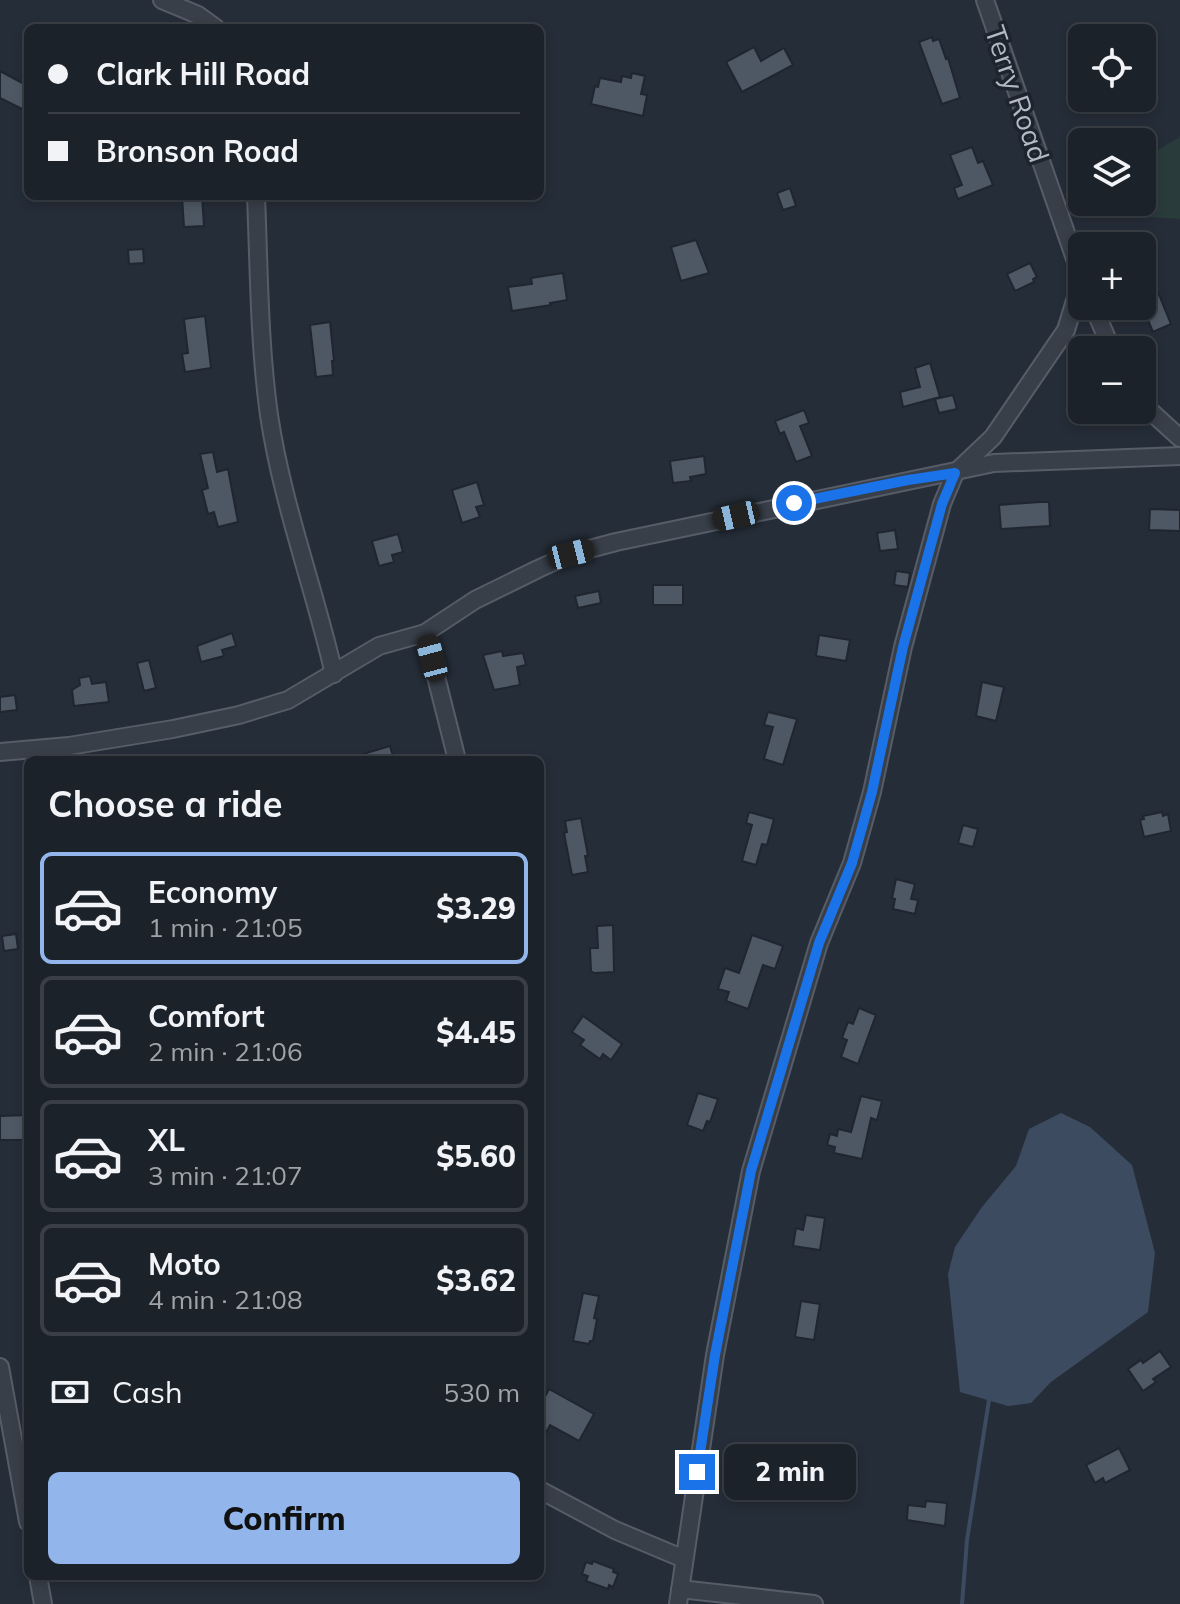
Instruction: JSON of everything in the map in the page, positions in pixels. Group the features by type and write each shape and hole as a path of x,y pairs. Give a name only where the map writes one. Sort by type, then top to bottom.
{"street":[{"path":"162,0 198,15 210,24"},
{"name":"Terry Road","path":"985,0 1068,238"},
{"path":"256,200 269,413 292,522 334,674"},
{"path":"814,1604 679,1596 715,1355 751,1171 819,943 852,863 872,792 903,647 942,504 955,473 993,437 1066,330 1069,320"},
{"path":"1156,416 1180,438"},
{"path":"0,752 69,746 173,729 239,715 288,700 379,646 425,633 475,600 571,554 766,509 994,463 1180,456"},
{"path":"425,633 456,756"},
{"path":"0,1367 24,1500"},
{"path":"544,1492 615,1530 684,1559"},
{"path":"39,1580 43,1604"}],"shaded area":[{"path":"1180,137 1180,219 1134,216 1156,216 1156,151"}],"water":[{"path":"1061,1113 1090,1127 1132,1165 1155,1253 1148,1312 1051,1382 1031,1403 1008,1406 960,1392 948,1274 955,1247 982,1207 1016,1166 1029,1129"}],"building":[{"path":"932,37 933,41 939,39 948,58 960,98 942,104 919,42"},
{"path":"754,47 761,61 784,48 793,65 742,92 726,62"},
{"path":"0,71 24,84 24,110 0,98"},
{"path":"632,73 645,76 641,94 647,95 643,116 591,104 600,78 621,82 622,76 631,78"},
{"path":"972,147 978,163 983,161 993,185 958,199 954,188 962,185 950,155"},
{"path":"790,188 796,206 783,210 777,193"},
{"path":"182,200 202,200 204,226 184,227"},
{"path":"696,240 709,273 681,281 671,247"},
{"path":"143,249 144,263 129,264 128,250"},
{"path":"1030,263 1037,277 1033,279 1034,282 1015,291 1007,274"},
{"path":"563,273 567,300 512,311 508,287 532,284 531,278"},
{"path":"1156,293 1171,324 1153,332 1148,320 1156,320"},
{"path":"205,316 211,368 185,372 182,354 188,353 184,319"},
{"path":"330,322 333,375 316,377 310,325"},
{"path":"930,363 940,397 903,407 900,392 920,387 915,368"},
{"path":"953,395 957,409 939,413 935,399"},
{"path":"804,410 809,423 800,426 812,456 796,462 784,432 780,434 775,421"},
{"path":"213,452 217,472 228,469 238,522 218,527 214,512 208,514 202,490 208,488 200,454"},
{"path":"704,456 706,474 690,477 691,481 673,483 670,461"},
{"path":"477,482 484,505 476,507 480,517 462,523 452,490"},
{"path":"1049,502 1050,526 1001,529 999,505"},
{"path":"1150,509 1180,510 1180,531 1149,530"},
{"path":"895,530 898,549 880,551 877,533"},
{"path":"398,534 403,552 392,555 394,562 379,566 372,541"},
{"path":"896,571 910,573 908,587 894,585"},
{"path":"653,585 683,585 683,605 653,605"},
{"path":"599,591 601,603 578,608 575,596"},
{"path":"232,633 236,646 222,650 224,656 201,662 197,646"},
{"path":"819,635 850,640 846,661 816,656"},
{"path":"502,651 503,656 523,653 526,665 517,667 520,685 494,690 483,655"},
{"path":"149,660 156,688 144,691 137,663"},
{"path":"90,676 92,684 106,682 109,702 74,706 72,690 80,685 79,678"},
{"path":"982,682 1004,687 996,721 976,716"},
{"path":"15,695 17,710 0,712 0,697"},
{"path":"768,712 797,719 783,765 764,759 773,727 764,725"},
{"path":"390,746 393,756 356,756"},
{"path":"749,812 774,819 767,845 762,844 756,865 742,861 752,825 746,823"},
{"path":"1162,812 1163,816 1168,814 1171,831 1144,837 1140,820 1144,819 1143,816"},
{"path":"581,818 588,872 572,875 564,833 567,832 565,821"},
{"path":"963,825 978,829 973,847 958,843"},
{"path":"896,879 915,884 911,899 918,900 915,914 893,909"},
{"path":"613,925 614,972 594,973 591,971 590,948 598,948 597,926"},
{"path":"16,934 18,949 4,951 2,936"},
{"path":"752,935 783,946 775,969 763,965 748,1009 726,1001 729,992 718,989 725,968 739,973"},
{"path":"859,1008 876,1015 858,1064 841,1057 847,1040 842,1038 848,1022 853,1024"},
{"path":"583,1016 622,1044 611,1060 603,1054 600,1059 580,1045 584,1040 572,1032"},
{"path":"698,1093 718,1099 710,1122 707,1121 703,1131 687,1125"},
{"path":"861,1096 882,1101 877,1120 871,1118 862,1159 834,1153 835,1147 827,1145 830,1134 837,1136 838,1129 851,1132"},
{"path":"24,1115 24,1140 0,1140 0,1116"},
{"path":"806,1215 825,1218 820,1250 793,1246 796,1228 803,1230"},
{"path":"583,1293 599,1296 593,1341 589,1344 573,1341"},
{"path":"801,1301 820,1304 814,1340 795,1337"},
{"path":"1160,1351 1171,1367 1153,1379 1156,1382 1143,1391 1128,1369"},
{"path":"549,1389 594,1414 579,1441 550,1425 544,1436 544,1398"},
{"path":"1119,1448 1130,1470 1105,1483 1103,1478 1095,1483 1086,1465"},
{"path":"843,1457 858,1458 857,1487 820,1482 821,1462 842,1463"},
{"path":"926,1501 947,1503 945,1526 907,1520 908,1505 925,1507"},
{"path":"593,1561 614,1569 613,1572 618,1574 613,1587 609,1585 608,1589 586,1581 588,1576 582,1574 586,1562 592,1564"}],"waterway":[{"path":"962,1604 967,1540 989,1400"}],"route":[{"path":"697,1472 715,1355 751,1171 819,943 852,863 872,792 903,647 942,504 955,473 794,503"}]}
